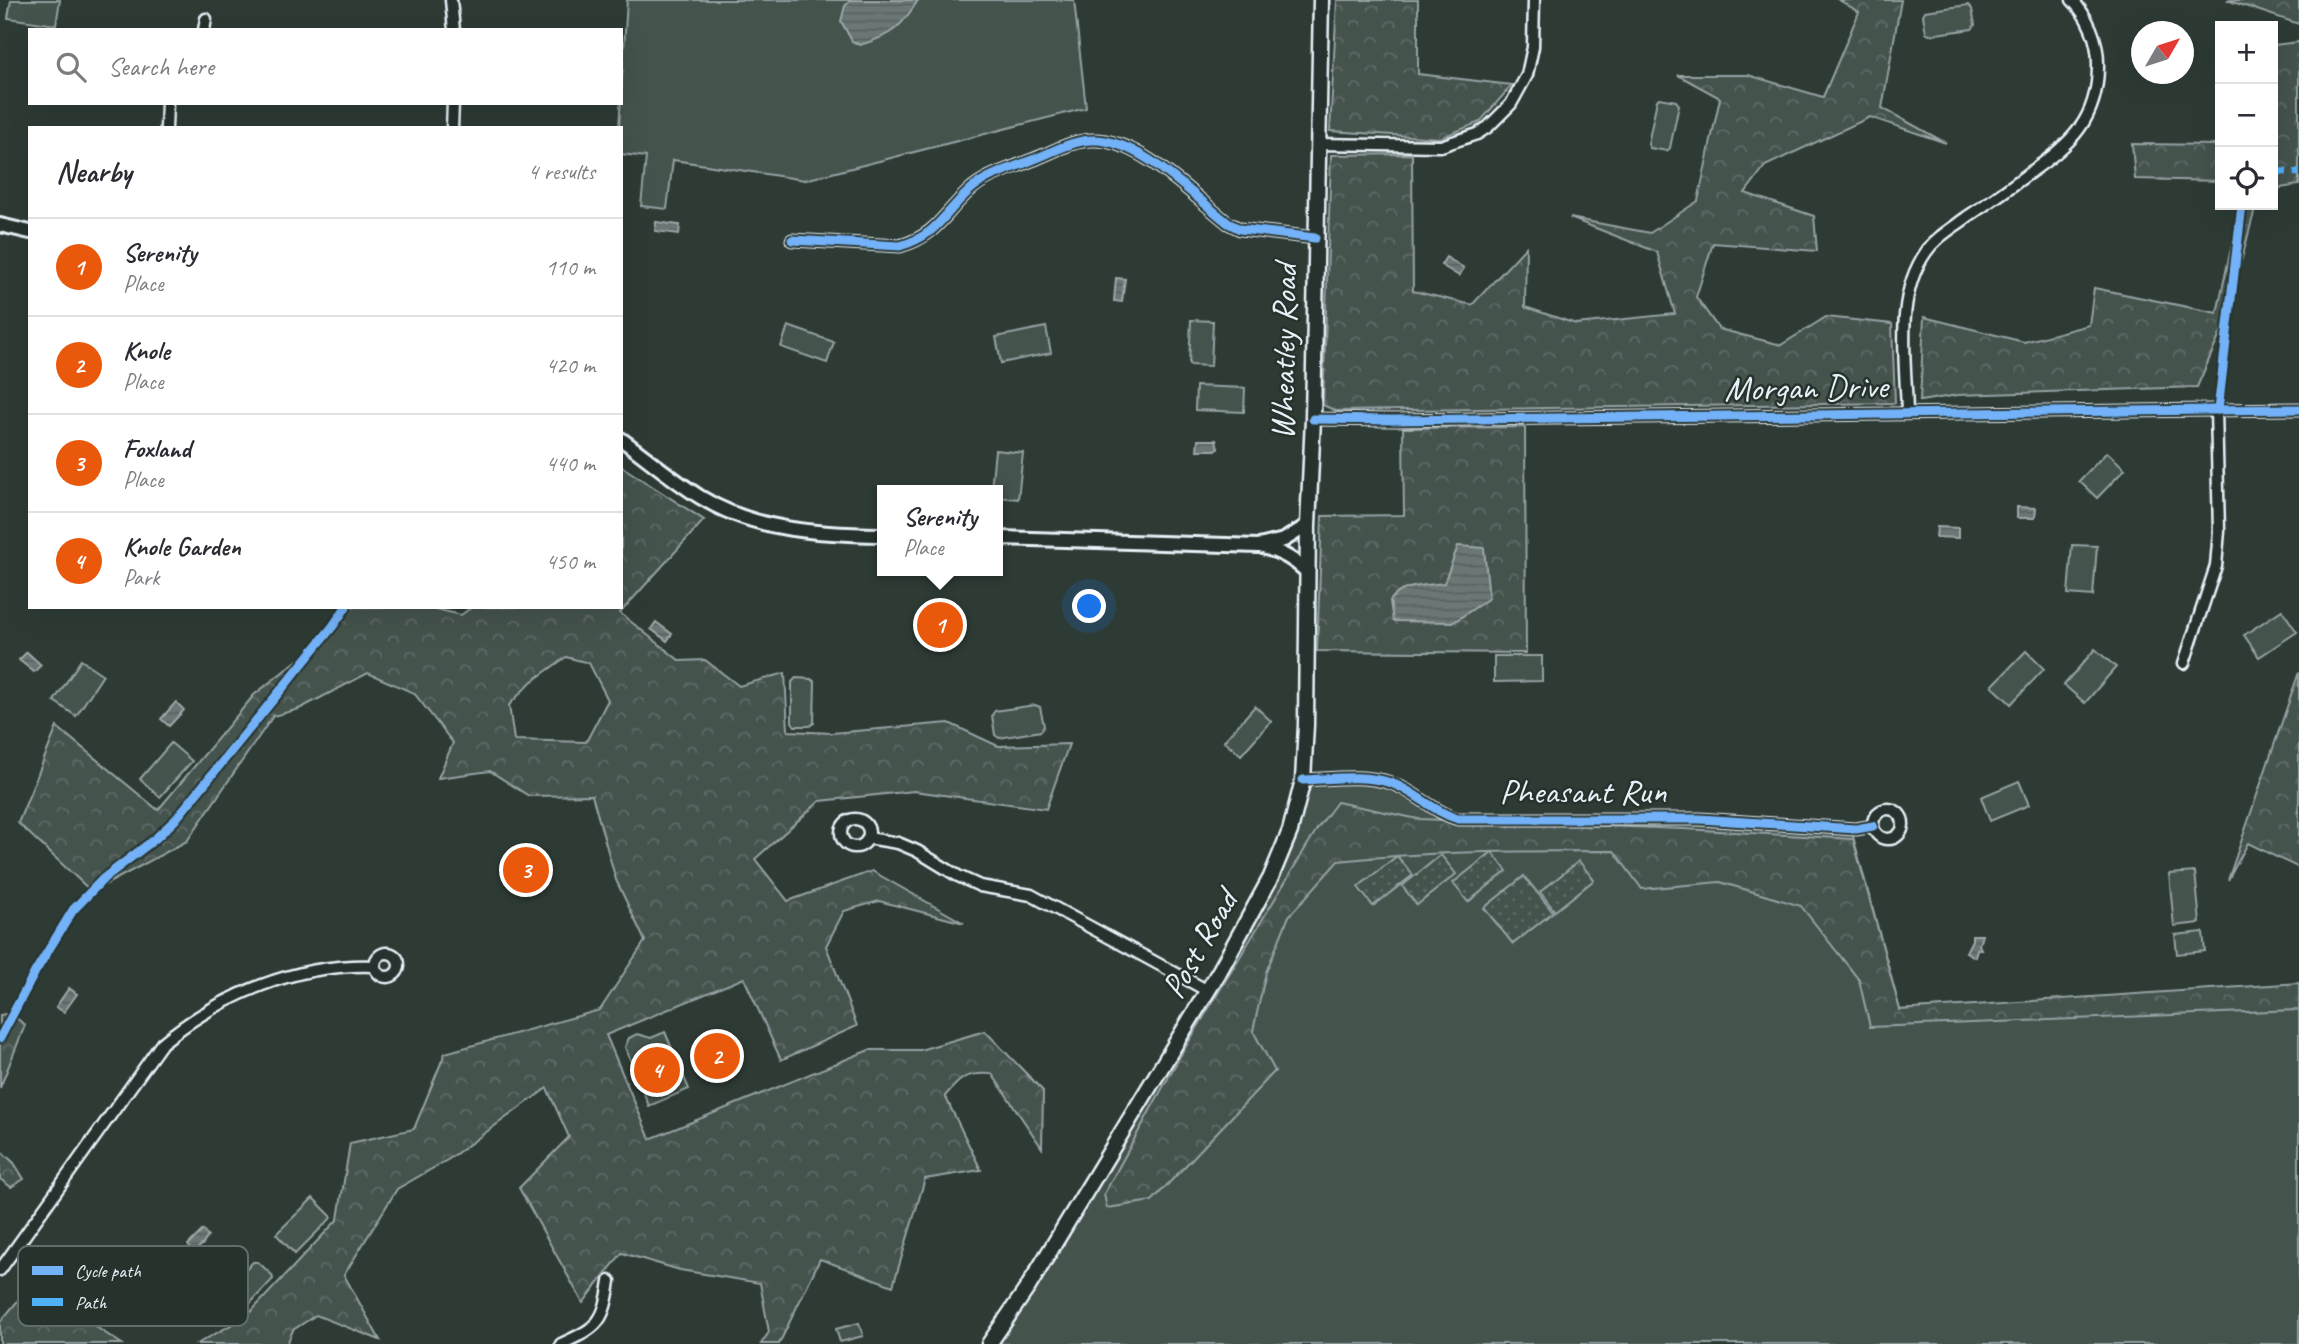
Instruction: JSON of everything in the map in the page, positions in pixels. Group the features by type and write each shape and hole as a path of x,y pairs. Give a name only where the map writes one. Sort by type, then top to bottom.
{"main road":[{"name":"Wheatley Road","path":"1308,525 1313,419 1321,0"},
{"name":"Post Road","path":"989,1344 1028,1287 1208,991 1271,877 1290,831 1303,780 1308,525"}],"street":[{"path":"451,0 454,28"},
{"path":"1317,144 1441,146 1477,134 1506,110 1520,91 1527,75 1533,47 1534,0"},
{"path":"1907,413 1906,300 1914,275 1927,250 1948,231 2058,153 2087,118 2097,85 2098,54 2090,26 2072,0"},
{"path":"166,126 167,105"},
{"path":"452,126 453,105"},
{"path":"792,240 900,246 913,243 933,231 971,189 986,179 1073,144 1093,140 1131,150 1149,160 1219,216 1240,229 1315,238"},
{"path":"0,225 28,232"},
{"name":"Morgan Drive","path":"1313,419 2299,409"},
{"path":"2184,663 2216,566 2216,410"},
{"path":"623,440 700,497 736,514 769,525 807,532 877,535"},
{"path":"1003,538 1259,545 1283,540 1308,525"},
{"path":"1259,545 1279,551 1297,562 1308,573"},
{"name":"Pheasant Run","path":"1303,780 1361,778 1389,782 1411,792 1443,815 1458,819 1700,819 1856,829 1873,826"},
{"path":"868,838 898,842 917,850 958,876 980,886 1031,895 1208,991"},
{"path":"0,1270 162,1043 215,1008 270,981 304,971 348,965 376,966"},
{"path":"561,1344 585,1333 600,1320 606,1307 610,1280"}],"green space":[{"path":"11,0 60,0 56,25 8,18"},
{"path":"627,0 1074,0 1086,108 805,180 673,160 667,209 641,206 646,157 623,154 623,126 619,126 620,105 623,105"},
{"path":"1337,0 1418,0 1418,74 1512,85 1480,122 1440,138 1330,131"},
{"path":"1839,0 1901,0 1882,108 1946,143 1870,117 1765,166 1745,193 1814,216 1817,251 1713,243 1696,297 1719,329 1781,345 1826,317 1892,324 1895,403 1336,411 1323,405 1331,155 1412,154 1413,291 1472,305 1526,247 1525,307 1576,324 1675,314 1657,252 1570,218 1650,233 1698,201 1720,98 1678,75 1748,75 1823,97 1859,12"},
{"path":"2227,0 2299,0 2299,24"},
{"path":"1968,5 1972,9 1975,25 1972,29 1929,35 1926,33 1923,15 1925,11"},
{"path":"2299,42 2299,185 2278,188 2278,84 2278,45"},
{"path":"1659,98 1676,101 1679,105 1670,148 1667,151 1650,148 1648,144"},
{"path":"2132,144 2215,145 2215,181 2135,179"},
{"path":"2236,210 2255,210 2225,323 2197,387 1958,395 1920,401 1924,317 2024,342 2089,325 2094,288 2217,313 2238,216"},
{"path":"1191,320 1213,321 1211,366 1189,365"},
{"path":"788,326 834,342 827,363 781,347"},
{"path":"1046,327 1051,353 1001,363 996,337"},
{"path":"1196,386 1245,388 1244,412 1195,410"},
{"path":"1525,427 1526,653 1317,651 1322,516 1404,515 1403,428"},
{"path":"995,450 1023,453 1018,499 1003,498 1003,485 992,485"},
{"path":"2107,452 2125,469 2097,498 2079,481"},
{"path":"623,467 704,520 620,613 680,661 705,660 739,686 785,673 788,731 832,733 949,723 998,746 1069,744 1046,809 914,791 820,801 755,859 788,901 872,871 964,923 879,901 844,911 826,946 857,1026 781,1060 744,978 606,1035 650,1139 869,1050 920,1050 985,1031 1043,1091 1042,1148 992,1074 970,1075 960,1080 945,1096 981,1170 925,1179 893,1286 820,1259 779,1344 761,1344 769,1332 760,1283 680,1270 622,1253 583,1303 519,1188 569,1137 547,1088 449,1159 397,1189 344,1275 380,1340 316,1315 293,1330 287,1344 197,1344 229,1326 248,1326 248,1315 338,1219 350,1143 414,1129 445,1053 600,1010 645,941 616,880 592,795 529,796 490,771 438,778 453,743 414,693 368,673 299,709 273,716 187,841 92,892 18,823 57,727 158,810 254,695 329,635 347,609 436,609 461,615 469,609 623,609","holes":["566,657 589,663 608,700 586,742 514,740 509,705 531,682"]},
{"path":"2072,545 2097,546 2093,596 2068,594"},
{"path":"2282,610 2297,632 2259,657 2244,635"},
{"path":"2095,649 2116,667 2085,703 2064,685"},
{"path":"2026,651 2044,669 2011,704 1992,686"},
{"path":"1494,656 1542,656 1542,681 1494,682"},
{"path":"81,660 103,675 76,716 54,701"},
{"path":"2299,672 2299,868 2248,843 2228,880"},
{"path":"796,678 811,679 815,682 814,723 810,726 795,726 792,722 792,682"},
{"path":"1035,705 1040,707 1044,726 1041,731 999,738 995,735 992,715 995,711"},
{"path":"1255,706 1271,721 1241,755 1224,741"},
{"path":"171,743 192,761 160,797 140,779"},
{"path":"1303,780 1389,782 1443,815 1700,819 1851,829 1900,1010 2299,986 2299,1344 989,1344 1271,877"},
{"path":"2019,781 2029,805 1990,821 1981,797"},
{"path":"1337,802 1418,819 1684,829 1853,839 1900,1010 2299,983 2299,1010 1870,1027 1859,980 1801,906 1720,882 1642,889 1614,851 1442,853 1338,861 1289,916 1266,972 1253,1031 1275,1071 1152,1201 1107,1208 1104,1194 1179,1058 1317,829"},
{"path":"1492,852 1507,871 1468,902 1453,883"},
{"path":"1441,855 1456,874 1417,905 1402,886"},
{"path":"1397,856 1413,875 1373,906 1358,887"},
{"path":"1579,861 1594,880 1555,911 1540,892"},
{"path":"2195,872 2200,923 2174,926 2169,874"},
{"path":"1524,876 1553,912 1513,944 1484,908"},
{"path":"2203,932 2205,951 2177,954 2175,935"},
{"path":"10,1013 25,1025 0,1088 0,1015"},
{"path":"665,1032 689,1089 649,1106 625,1047 629,1038 637,1034 651,1038"},
{"path":"0,1150 14,1163 24,1179 11,1187 0,1179"},
{"path":"313,1198 332,1217 295,1254 276,1234"},
{"path":"253,1262 258,1262 273,1279 248,1306 248,1268"},
{"path":"18,1301 18,1326 94,1326 122,1344 0,1344 0,1322"},
{"path":"859,1323 863,1336 840,1342 836,1329"}],"shaded area":[{"path":"851,0 918,0 895,29 860,45 852,41 841,21 845,6"},
{"path":"656,222 680,225 679,234 655,231"},
{"path":"1446,257 1464,268 1459,276 1441,265"},
{"path":"1116,278 1125,279 1122,302 1114,301"},
{"path":"1198,440 1216,440 1218,448 1197,450"},
{"path":"2017,507 2036,508 2035,518 2017,518"},
{"path":"1937,527 1958,528 1958,538 1936,537"},
{"path":"1458,546 1484,548 1489,598 1454,622 1393,621 1390,601 1395,595 1414,587 1444,583"},
{"path":"656,622 672,634 667,641 651,629"},
{"path":"27,652 41,665 34,672 19,660"},
{"path":"176,702 184,710 169,726 161,719"},
{"path":"1972,935 1982,935 1979,945 1981,949 1977,949 1975,957 1966,952"},
{"path":"69,988 77,994 64,1012 56,1007"},
{"path":"203,1230 208,1236 201,1246 188,1245"}],"marked path":[{"path":"2278,171 2299,173"}],"cycle path":[{"path":"792,240 900,246 932,230 983,180 1069,144 1093,140 1111,142 1147,158 1228,223 1240,229 1315,238"},
{"path":"2218,410 2241,210"},
{"path":"1313,419 2299,409"},
{"path":"0,1038 35,972 73,910 104,878 175,820 345,609"},
{"path":"1303,780 1381,780 1408,791 1440,812 1458,819 1700,819 1856,829 1873,826"}],"place":[{"name":"Serenity","path":"940,625"},
{"name":"Foxland","path":"526,870"},
{"name":"Knole","path":"717,1056"},
{"name":"Knole Garden","path":"657,1070"}]}
